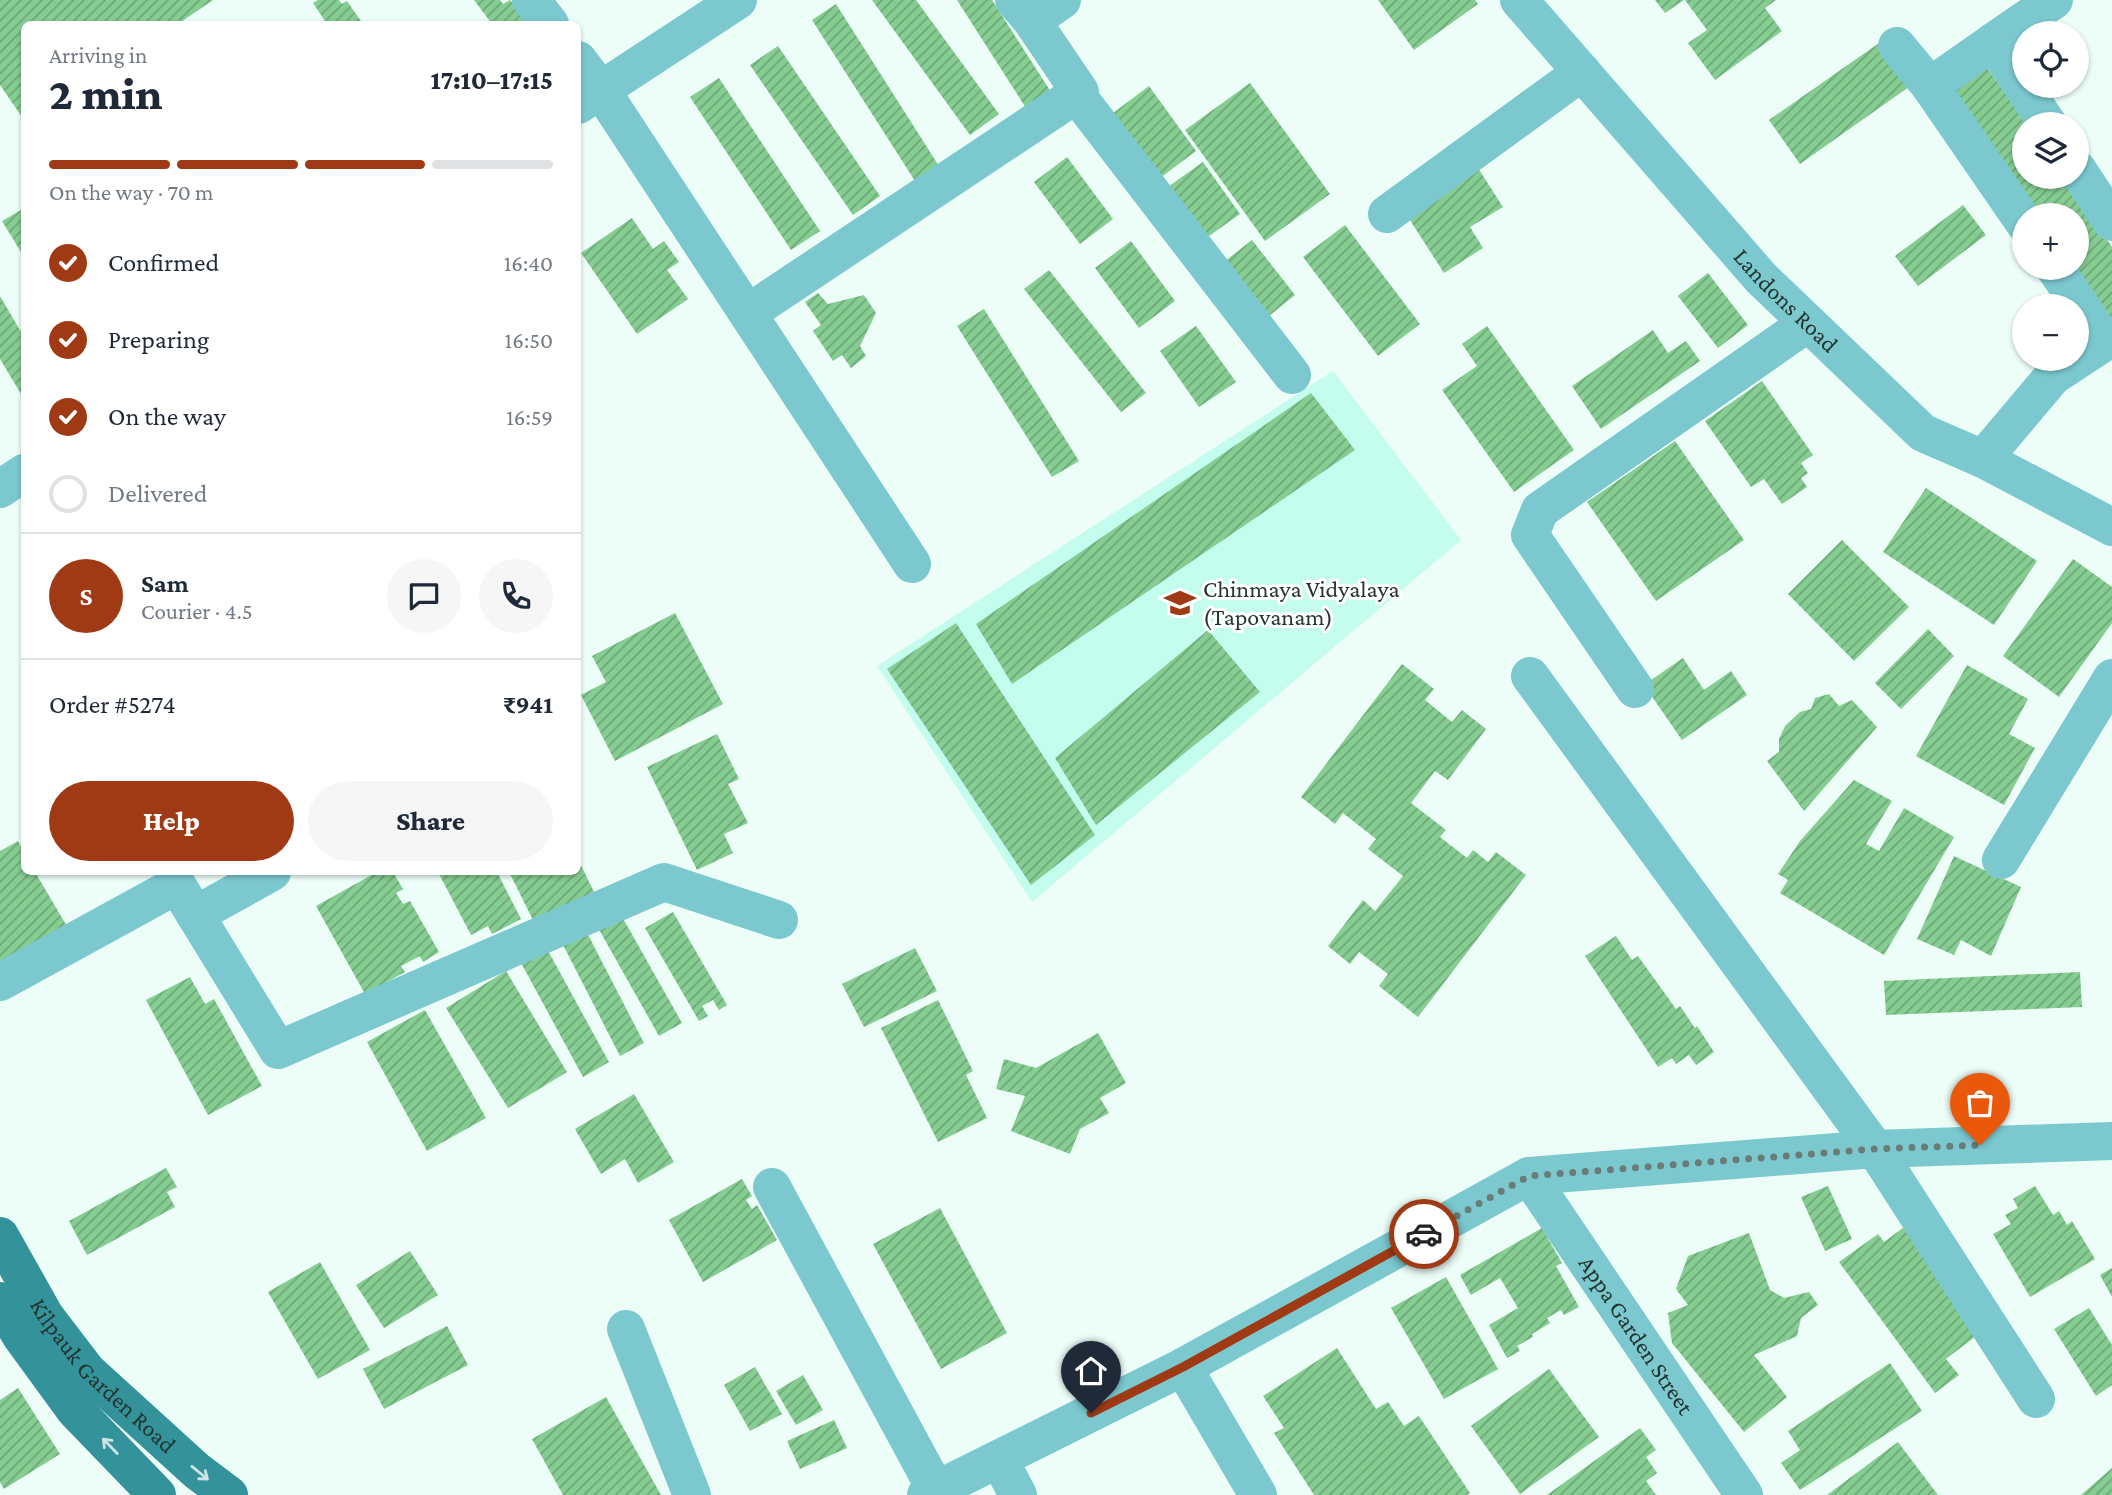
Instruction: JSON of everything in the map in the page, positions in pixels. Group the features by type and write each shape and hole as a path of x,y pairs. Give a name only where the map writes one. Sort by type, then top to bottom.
{"main road":[{"name":"Kilpauk Garden Road","path":"0,1236 46,1317 87,1371 197,1471 229,1495"},
{"path":"0,1301 10,1342 157,1495"}],"street":[{"path":"531,0 548,21"},
{"path":"589,98 738,0"},
{"name":"Landons Road","path":"1519,0 1761,278 1923,433 1983,459 2112,527"},
{"path":"1930,86 2054,0"},
{"path":"748,313 1080,92 1036,7"},
{"path":"1993,42 2040,112"},
{"path":"1897,46 1930,86 2012,205"},
{"path":"581,70 589,98 748,313 912,564"},
{"path":"1387,214 1582,72"},
{"path":"1076,94 1292,375"},
{"path":"2089,187 2112,222"},
{"path":"1983,459 2053,376 2109,341 2064,280"},
{"path":"1635,689 1530,535 1540,510 1808,323"},
{"path":"0,489 21,475"},
{"path":"1530,676 1875,1149 2036,1399"},
{"path":"2001,860 2112,678"},
{"path":"195,915 267,875"},
{"path":"0,982 177,885 278,1050 664,882 779,920"},
{"path":"772,1187 931,1493 1183,1367 1529,1176 1875,1149 2112,1141"},
{"name":"Appa Garden Street","path":"1529,1176 1744,1495"},
{"path":"626,1329 692,1495"},
{"path":"1183,1367 1258,1495"},
{"path":"999,1458 1018,1495"}],"shaded area":[{"name":"Chinmaya Vidyalaya (Tapovanam)","path":"1333,371 1461,540 1032,902 877,666"}],"building":[{"path":"0,0 213,0 182,21 21,21 21,116 0,85"},
{"path":"318,0 339,0 342,4 347,1 361,21 325,21 313,3"},
{"path":"474,0 500,0 503,4 510,0 526,21 490,21"},
{"path":"872,0 916,0 999,114 970,135"},
{"path":"957,0 992,0 1051,92 1026,108"},
{"path":"1378,0 1475,0 1478,4 1414,50"},
{"path":"1655,0 1684,0 1665,13"},
{"path":"1685,0 1776,0 1765,8 1782,31 1715,80 1688,43 1707,30"},
{"path":"836,4 939,166 915,181 812,20"},
{"path":"1882,41 1913,84 1800,164 1769,120"},
{"path":"778,46 880,196 853,215 750,65"},
{"path":"1983,62 2018,112 2012,112 2012,186 1944,89"},
{"path":"719,78 820,231 791,250 690,97"},
{"path":"1250,83 1330,194 1265,241 1185,130"},
{"path":"1149,86 1196,151 1156,181 1109,116"},
{"path":"1067,157 1113,219 1080,244 1034,182"},
{"path":"1203,162 1240,214 1202,241 1165,189"},
{"path":"1478,168 1503,207 1470,227 1483,248 1444,273 1406,214"},
{"path":"2014,189 2071,189 2081,203 2024,203"},
{"path":"1963,205 1986,235 1918,286 1895,256"},
{"path":"21,210 21,252 2,221"},
{"path":"2089,214 2112,247 2112,329 2084,280 2089,280"},
{"path":"632,218 653,249 664,241 679,262 667,270 688,299 637,334 581,253"},
{"path":"1345,225 1420,324 1378,356 1303,257"},
{"path":"1252,240 1295,295 1264,320 1220,265"},
{"path":"1131,241 1175,301 1139,328 1095,268"},
{"path":"1049,270 1146,393 1121,412 1024,289"},
{"path":"1708,273 1748,325 1718,348 1678,296"},
{"path":"818,293 828,304 864,295 876,313 860,346 866,356 851,368 842,355 833,361 813,331 821,325 805,302"},
{"path":"0,296 21,332 21,394 0,359"},
{"path":"984,309 1079,461 1052,477 957,326"},
{"path":"1196,326 1236,382 1199,407 1160,351"},
{"path":"1487,326 1574,450 1514,492 1442,390 1477,366 1462,344"},
{"path":"1653,330 1668,353 1686,341 1700,361 1601,429 1572,386"},
{"path":"1762,381 1813,455 1801,463 1808,473 1801,478 1807,487 1782,504 1764,479 1751,487 1705,421"},
{"path":"1311,393 1355,450 1012,684 976,624"},
{"path":"1675,441 1744,540 1656,601 1587,502"},
{"path":"1926,488 2037,561 1994,625 1883,552"},
{"path":"1842,540 1909,607 1854,661 1788,594"},
{"path":"2073,559 2112,587 2112,623 2059,697 2003,656"},
{"path":"675,613 723,704 615,761 581,695 606,682 592,656"},
{"path":"956,623 1095,835 1031,885 887,669"},
{"path":"1928,629 1954,656 1901,709 1875,683"},
{"path":"1208,630 1260,692 1096,825 1055,758"},
{"path":"1683,658 1704,690 1731,671 1747,695 1682,740 1644,685"},
{"path":"1402,664 1434,689 1425,700 1452,722 1462,710 1486,729 1448,780 1435,771 1411,803 1446,830 1440,837 1467,858 1473,850 1488,862 1496,852 1526,875 1418,1017 1379,986 1388,974 1359,952 1350,964 1328,946 1363,900 1375,911 1403,876 1368,849 1376,839 1343,813 1335,824 1301,797"},
{"path":"1967,665 2028,699 2009,734 2035,748 2004,805 1916,756"},
{"path":"1829,694 1839,706 1852,700 1877,727 1804,811 1767,761 1779,752 1779,739 1785,726 1800,712 1811,709 1815,698"},
{"path":"717,734 739,779 728,784 748,823 724,834 733,853 697,870 647,767"},
{"path":"1854,780 1892,801 1866,844 1879,851 1904,808 1954,837 1884,955 1780,893 1788,880 1778,874 1800,841"},
{"path":"18,841 21,847 21,875 37,875 68,928 0,967 0,851"},
{"path":"1954,856 2021,887 1991,956 1961,940 1954,955 1917,939"},
{"path":"581,865 594,892 534,922 510,875 581,875"},
{"path":"372,875 395,875 403,889 396,893 403,904 410,901 439,952 423,962 420,956 401,966 405,972 365,994 316,906"},
{"path":"440,875 499,875 521,919 492,934 488,926 471,935"},
{"path":"673,912 727,1005 719,1010 713,1000 702,1006 708,1016 699,1021 645,928"},
{"path":"620,913 682,1023 659,1036 597,926"},
{"path":"584,927 644,1043 620,1056 560,939"},
{"path":"1616,936 1632,960 1638,956 1676,1009 1680,1006 1714,1052 1696,1065 1689,1055 1676,1064 1672,1058 1658,1067 1585,956"},
{"path":"546,947 609,1062 583,1077 520,961"},
{"path":"915,948 937,991 864,1027 842,984"},
{"path":"506,971 567,1072 508,1108 446,1008"},
{"path":"2080,972 2082,1007 1886,1015 1884,981"},
{"path":"190,977 205,1004 214,999 262,1086 208,1115 146,1000"},
{"path":"938,1000 973,1071 966,1075 987,1118 938,1142 881,1028"},
{"path":"425,1010 486,1118 427,1151 367,1042"},
{"path":"1098,1033 1126,1083 1100,1098 1109,1113 1080,1129 1070,1154 1011,1131 1025,1096 996,1089 1004,1059 1036,1068"},
{"path":"634,1094 674,1162 638,1183 625,1159 601,1174 575,1129"},
{"path":"166,1168 177,1187 167,1192 175,1207 87,1255 69,1221"},
{"path":"742,1179 752,1196 746,1200 752,1209 757,1205 777,1240 703,1282 669,1220"},
{"path":"1828,1186 1852,1239 1825,1251 1801,1197"},
{"path":"2035,1186 2053,1215 2059,1211 2067,1225 2072,1221 2095,1259 2030,1297 1993,1234 2011,1224 2005,1215 2018,1208 2013,1199"},
{"path":"940,1208 1007,1333 941,1369 873,1244"},
{"path":"1907,1225 1976,1336 1946,1359 1959,1375 1935,1393 1839,1262 1878,1234 1884,1242"},
{"path":"1542,1228 1562,1263 1556,1266 1579,1307 1564,1315 1561,1310 1547,1318 1550,1323 1517,1346 1520,1351 1507,1358 1489,1325 1518,1308 1500,1278 1471,1295 1460,1275"},
{"path":"1749,1233 1770,1290 1784,1298 1809,1292 1818,1305 1801,1318 1797,1336 1754,1355 1787,1397 1744,1432 1672,1343 1668,1313 1688,1305 1676,1289 1688,1256"},
{"path":"410,1251 438,1295 384,1328 356,1285"},
{"path":"320,1262 370,1350 318,1379 268,1292"},
{"path":"2112,1268 2112,1297 2100,1275"},
{"path":"1446,1277 1498,1369 1444,1399 1391,1308"},
{"path":"2089,1308 2112,1345 2112,1385 2096,1396 2054,1329"},
{"path":"447,1326 468,1365 384,1409 363,1369"},
{"path":"1337,1348 1376,1409 1388,1402 1404,1426 1419,1416 1470,1493 1314,1495 1274,1433 1284,1428 1263,1396"},
{"path":"1890,1363 1922,1411 1800,1490 1781,1463 1800,1450 1788,1431"},
{"path":"755,1367 782,1414 750,1431 724,1385"},
{"path":"1549,1369 1599,1437 1520,1494 1471,1426"},
{"path":"803,1375 823,1410 796,1425 776,1391"},
{"path":"18,1388 60,1454 4,1489 0,1482 0,1400"},
{"path":"606,1397 661,1495 563,1495 532,1439"},
{"path":"834,1420 847,1448 800,1469 787,1441"},
{"path":"1640,1428 1656,1450 1646,1457 1657,1473 1646,1481 1656,1495 1547,1495"},
{"path":"1898,1442 1938,1495 1827,1495"},
{"path":"2112,1468 2112,1495 2081,1495"}],"way so far":[{"path":"1424,1234 1529,1176 1875,1149 1980,1145"}],"place":[{"name":"Chinmaya Vidyalaya (Tapovanam)","path":"1180,603"}],"route":[{"path":"1091,1413 1183,1367 1424,1234"}]}
